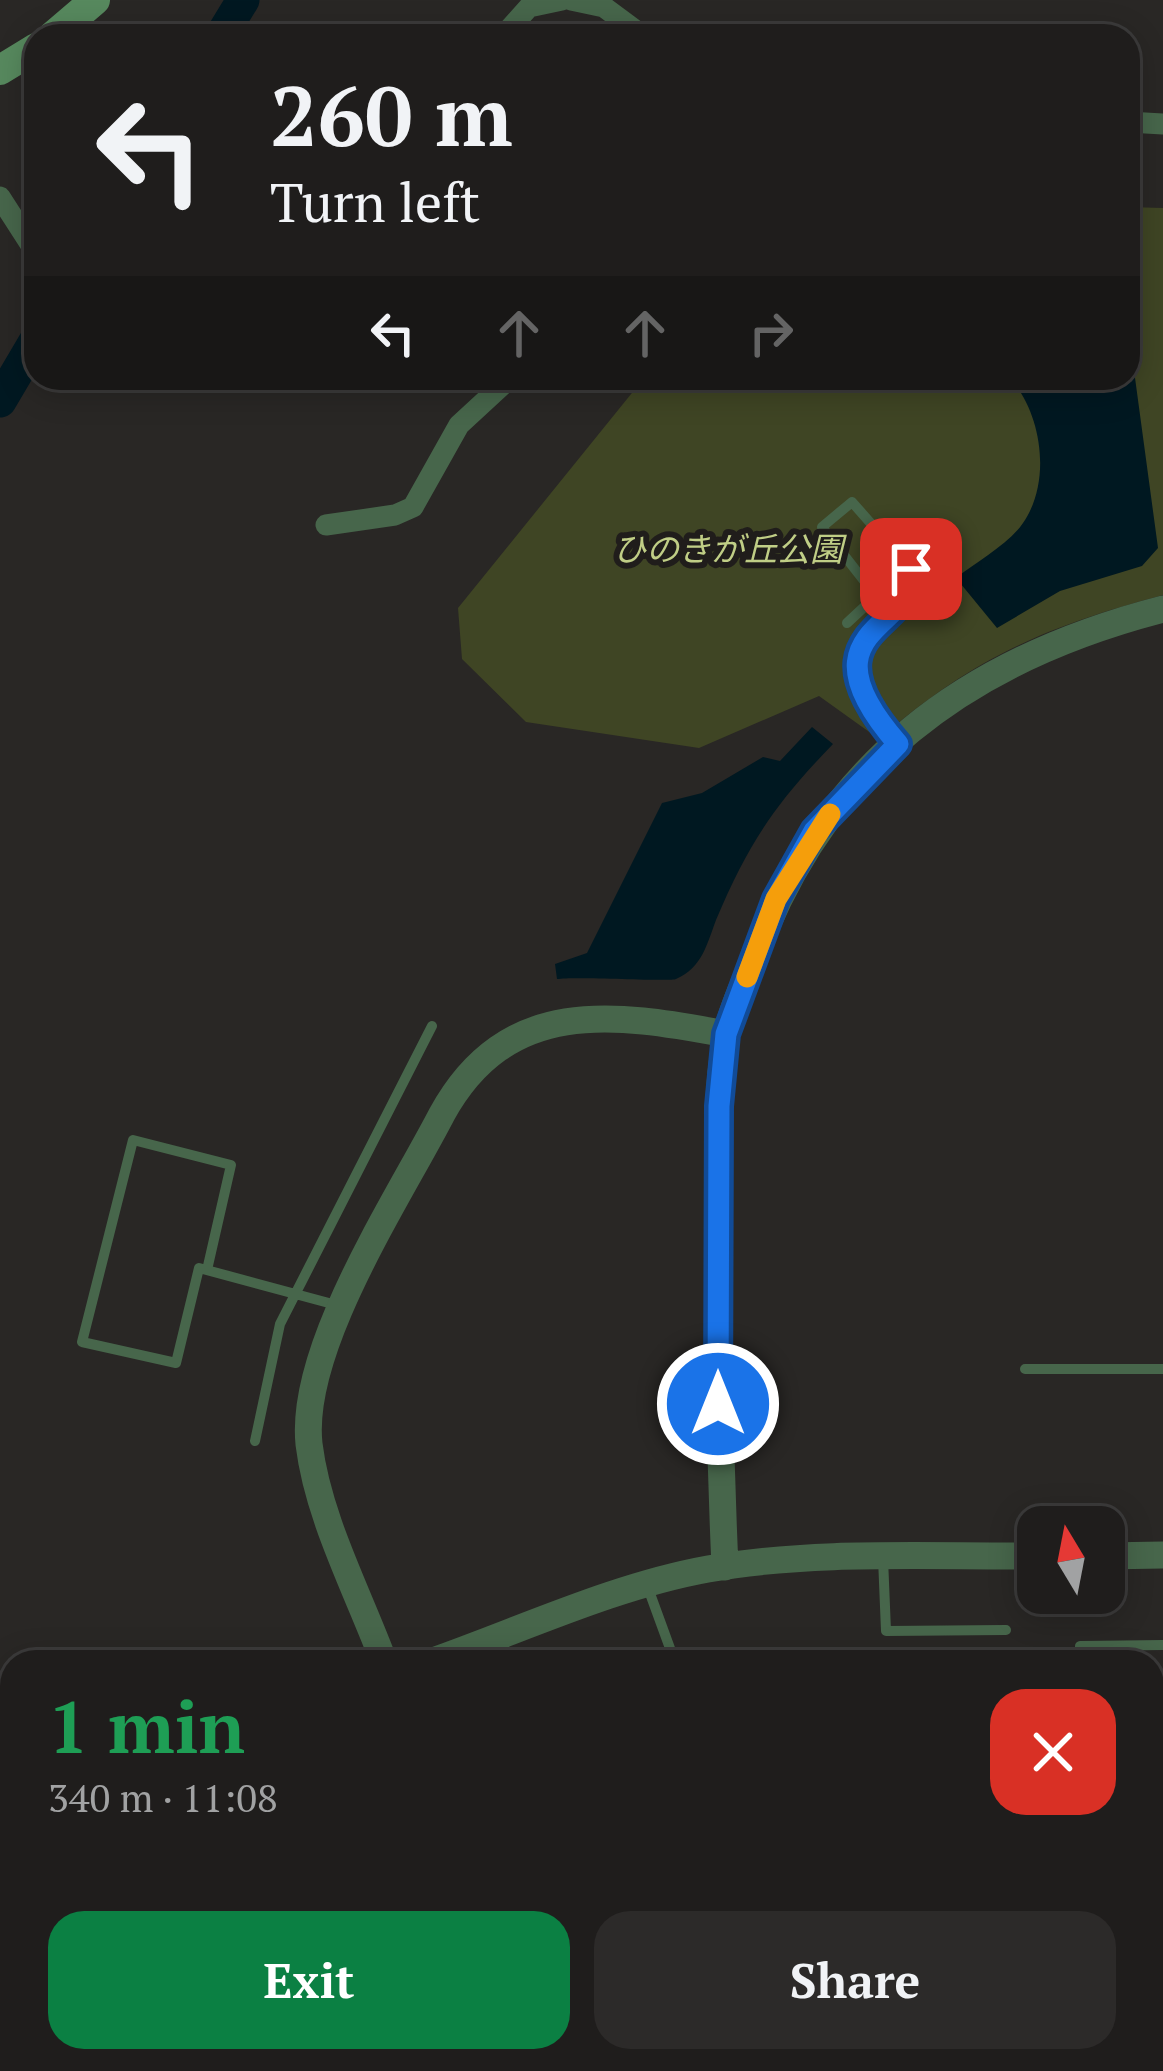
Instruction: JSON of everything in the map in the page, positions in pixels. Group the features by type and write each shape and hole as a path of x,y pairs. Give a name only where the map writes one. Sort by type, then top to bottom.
{"main road":[{"path":"67,24 95,0"}],"street":[{"path":"513,24 529,7 566,0 604,7 627,24"},
{"path":"0,197 24,234"},
{"path":"326,525 395,515 413,507 459,425 497,390"},
{"path":"725,1567 718,1152 726,1034 776,899 814,831 925,717 1016,658 1102,625 1163,609"},
{"path":"379,1650 319,1491 309,1442 317,1358 454,1091 495,1050 543,1026 599,1015 726,1034"},
{"path":"1125,1556 1163,1555"},
{"path":"464,1650 647,1585 725,1567 1017,1556"}],"lane":[{"path":"889,613 822,527 852,502 911,569 914,584 908,599 889,613 857,652 858,680 869,711 898,744"},
{"path":"847,623 876,596"},
{"path":"255,1441 280,1324 432,1026"},
{"path":"207,1270 231,1165 133,1141 82,1342 176,1363 199,1268 343,1306"},
{"path":"1025,1369 1163,1369"},
{"path":"883,1558 886,1631 1006,1630"},
{"path":"647,1585 671,1650"},
{"path":"1080,1650 1080,1646 1163,1645"}],"green space":[{"name":"ひのきが丘公園","path":"1140,207 1163,208 1163,595 1082,620 1012,649 946,687 879,739 819,696 699,748 526,722 462,659 458,608 634,390 1140,390"}],"water":[{"path":"1019,390 1137,390 1158,548 1142,566 1060,591 997,628 956,578 1017,531 1032,506 1038,488 1039,448"},
{"path":"812,727 833,744 765,825 692,969 670,980 557,979 555,964 587,953 662,803 702,793 763,757 780,761"}],"waterway":[{"path":"228,24 243,0"},
{"path":"0,401 24,360"}],"slow traffic":[{"path":"747,977 776,899 814,831 830,814"}],"route":[{"path":"718,1404 719,1106 726,1034 776,899 814,831 898,744 869,711 858,680 857,652 880,619 908,599 914,584 911,569"}]}
